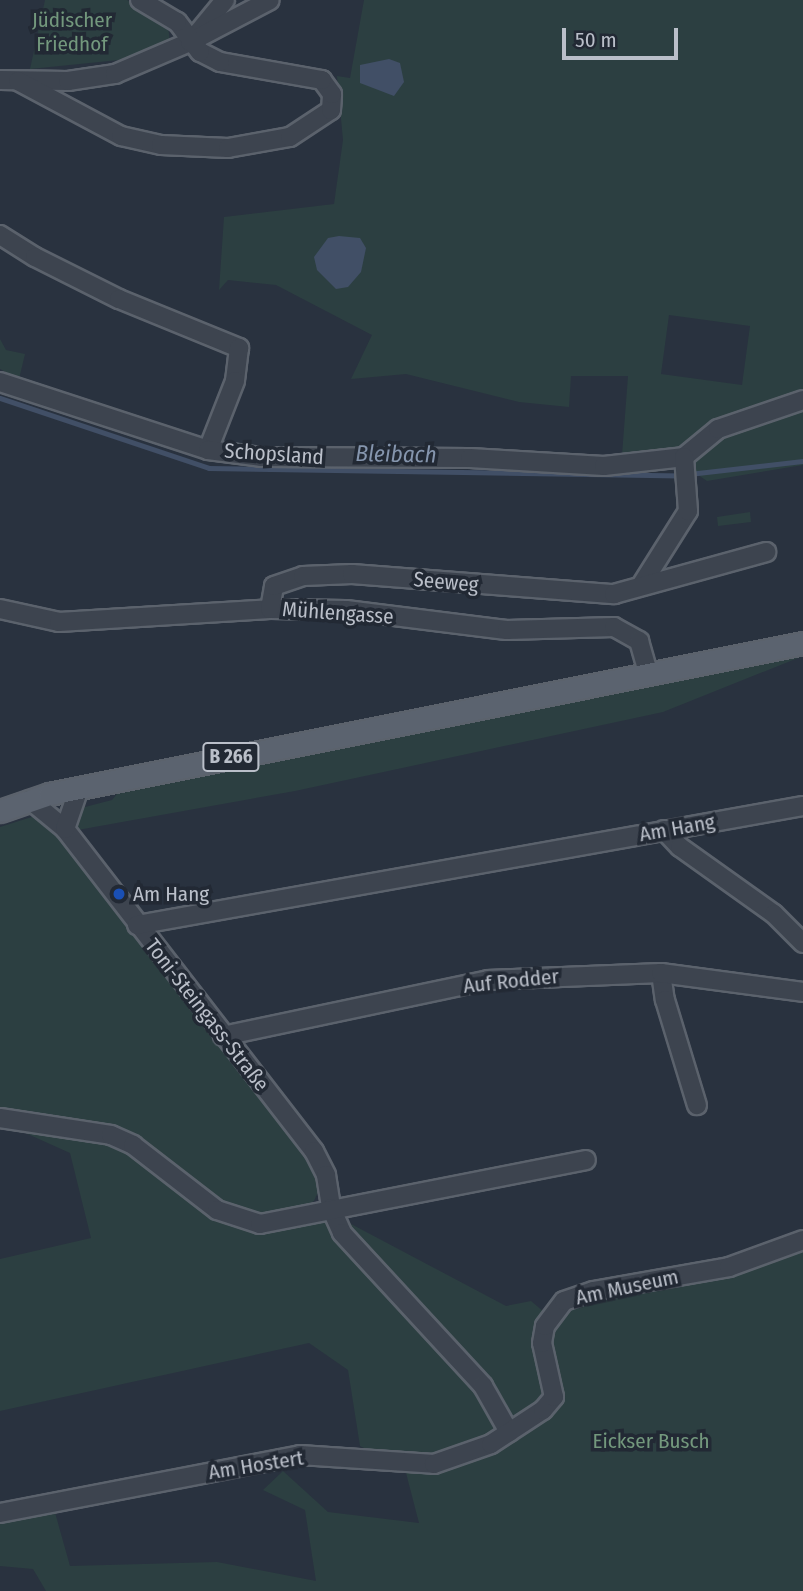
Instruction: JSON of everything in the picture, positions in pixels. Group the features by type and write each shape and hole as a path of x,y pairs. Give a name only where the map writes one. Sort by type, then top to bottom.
{"main road":[{"name":"B 266","path":"0,811 30,800 79,788 803,643"}],"street":[{"path":"9,80 121,136 161,145 228,148 290,137 331,110 332,94 322,80 220,62 190,43 177,22 139,0"},
{"path":"190,43 225,0"},
{"path":"9,80 114,74 190,43 270,0"},
{"path":"0,235 34,257 119,299 239,348 235,381 208,450"},
{"name":"Schopsland","path":"0,382 208,450 261,457 470,458 686,469"},
{"path":"642,584 688,511 686,469 718,429 803,400"},
{"name":"Seeweg","path":"270,609 274,586 296,577 326,573 614,594 642,584 766,552"},
{"name":"Mühlengasse","path":"0,609 59,622 270,609 346,610 507,629 614,626 639,641 648,672"},
{"path":"65,829 79,788"},
{"name":"Toni-Steingass-Straße","path":"30,800 65,829 314,1151 326,1175 331,1208 342,1233 483,1386 509,1432"},
{"name":"Am Hang","path":"137,925 803,806"},
{"path":"664,830 680,847 774,914 803,943"},
{"path":"661,973 665,1000 697,1105"},
{"name":"Auf Rodder","path":"223,1036 488,980 661,973 803,992"},
{"path":"0,1118 111,1135 133,1144 217,1210 260,1224 586,1160"},
{"name":"Am Museum","path":"509,1432 543,1410 554,1397 542,1343 545,1326 564,1301 593,1291 729,1267 803,1240"},
{"name":"Am Hostert","path":"0,1513 300,1455 434,1464 491,1444 509,1432"}],"green space":[{"name":"Jüdischer Friedhof","path":"45,0 127,0 168,26 170,42 119,60 30,69"},
{"path":"364,0 803,0 803,465 707,481 662,451 622,455 628,376 571,376 569,407 519,402 406,374 351,379 372,335 276,285 228,280 219,290 224,217 334,204 343,140 337,76 350,78","holes":["669,315 750,326 742,385 661,374"]},
{"path":"0,339 6,350 25,354 19,379 0,369"},
{"path":"750,512 751,522 718,526 717,517"},
{"path":"803,656 663,712 295,791 72,831 74,815 85,807 112,800 117,794"},
{"path":"38,815 50,824 310,1154 322,1183 314,1201 296,1211 269,1216 236,1214 131,1137 0,1113 0,827"},
{"name":"Eickser Busch","path":"12,1127 96,1136 131,1150 221,1219 336,1216 506,1306 531,1301 544,1312 803,1248 803,1591 46,1591 33,1569 0,1566 0,1520 54,1509 70,1566 217,1562 316,1581 305,1510 263,1490 283,1471 328,1512 419,1523 405,1469 360,1446 348,1370 309,1343 0,1411 0,1259 91,1238 70,1153"}],"water":[{"path":"389,59 400,63 404,82 394,96 360,83 360,65"},
{"path":"328,238 360,238 366,248 361,272 348,287 336,289 317,270 314,257"}],"waterway":[{"name":"Bleibach","path":"0,398 209,468 680,475"},
{"name":"Bleibach","path":"689,474 803,461"}],"place":[{"name":"Am Hang","path":"119,894"}]}
